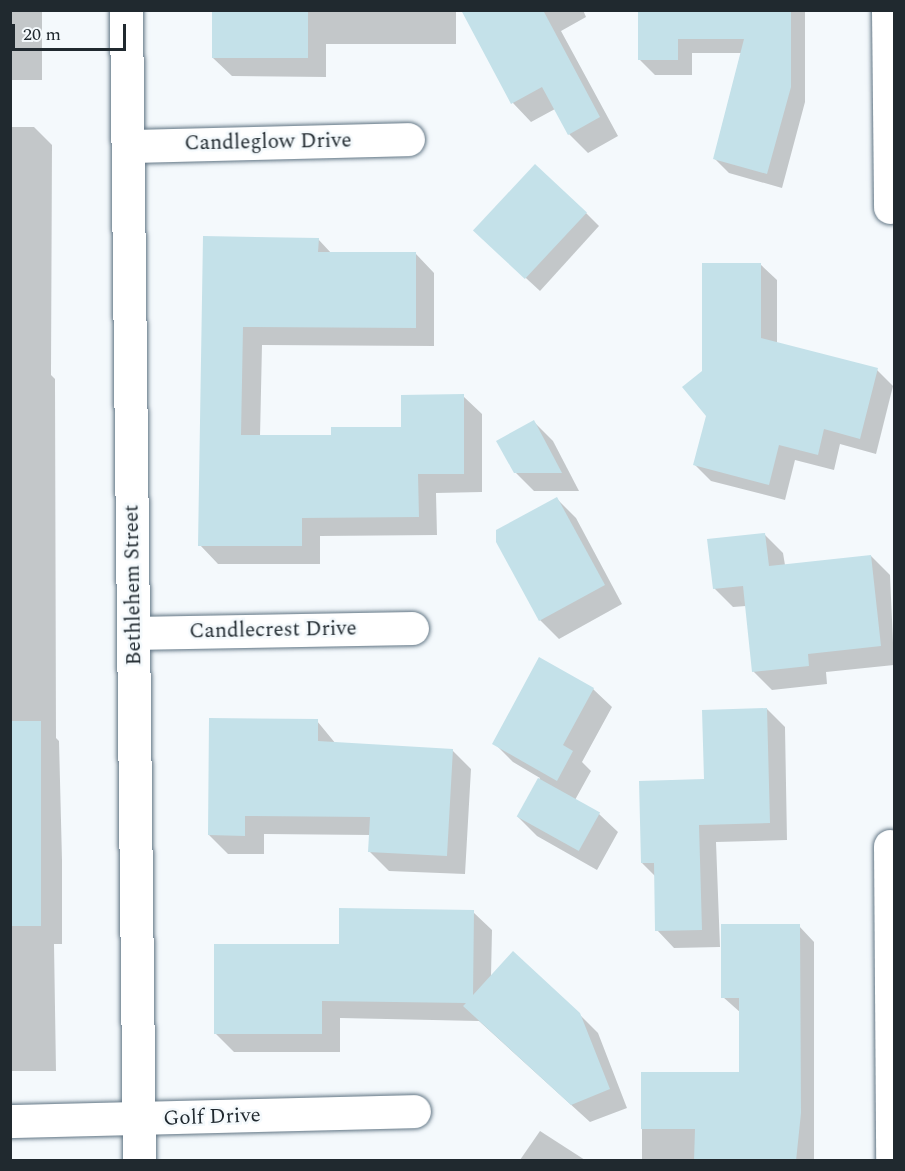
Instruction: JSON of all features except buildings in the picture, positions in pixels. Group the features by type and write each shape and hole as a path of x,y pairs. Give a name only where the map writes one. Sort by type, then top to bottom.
{"street":[{"name":"Bethlehem Street","path":"126,10 140,1161"},
{"path":"888,10 890,207"},
{"name":"Candleglow Drive","path":"129,146 408,139"},
{"name":"Candlecrest Drive","path":"134,633 412,628"},
{"path":"890,846 892,1161"},
{"name":"Golf Drive","path":"10,1121 414,1111"}]}
